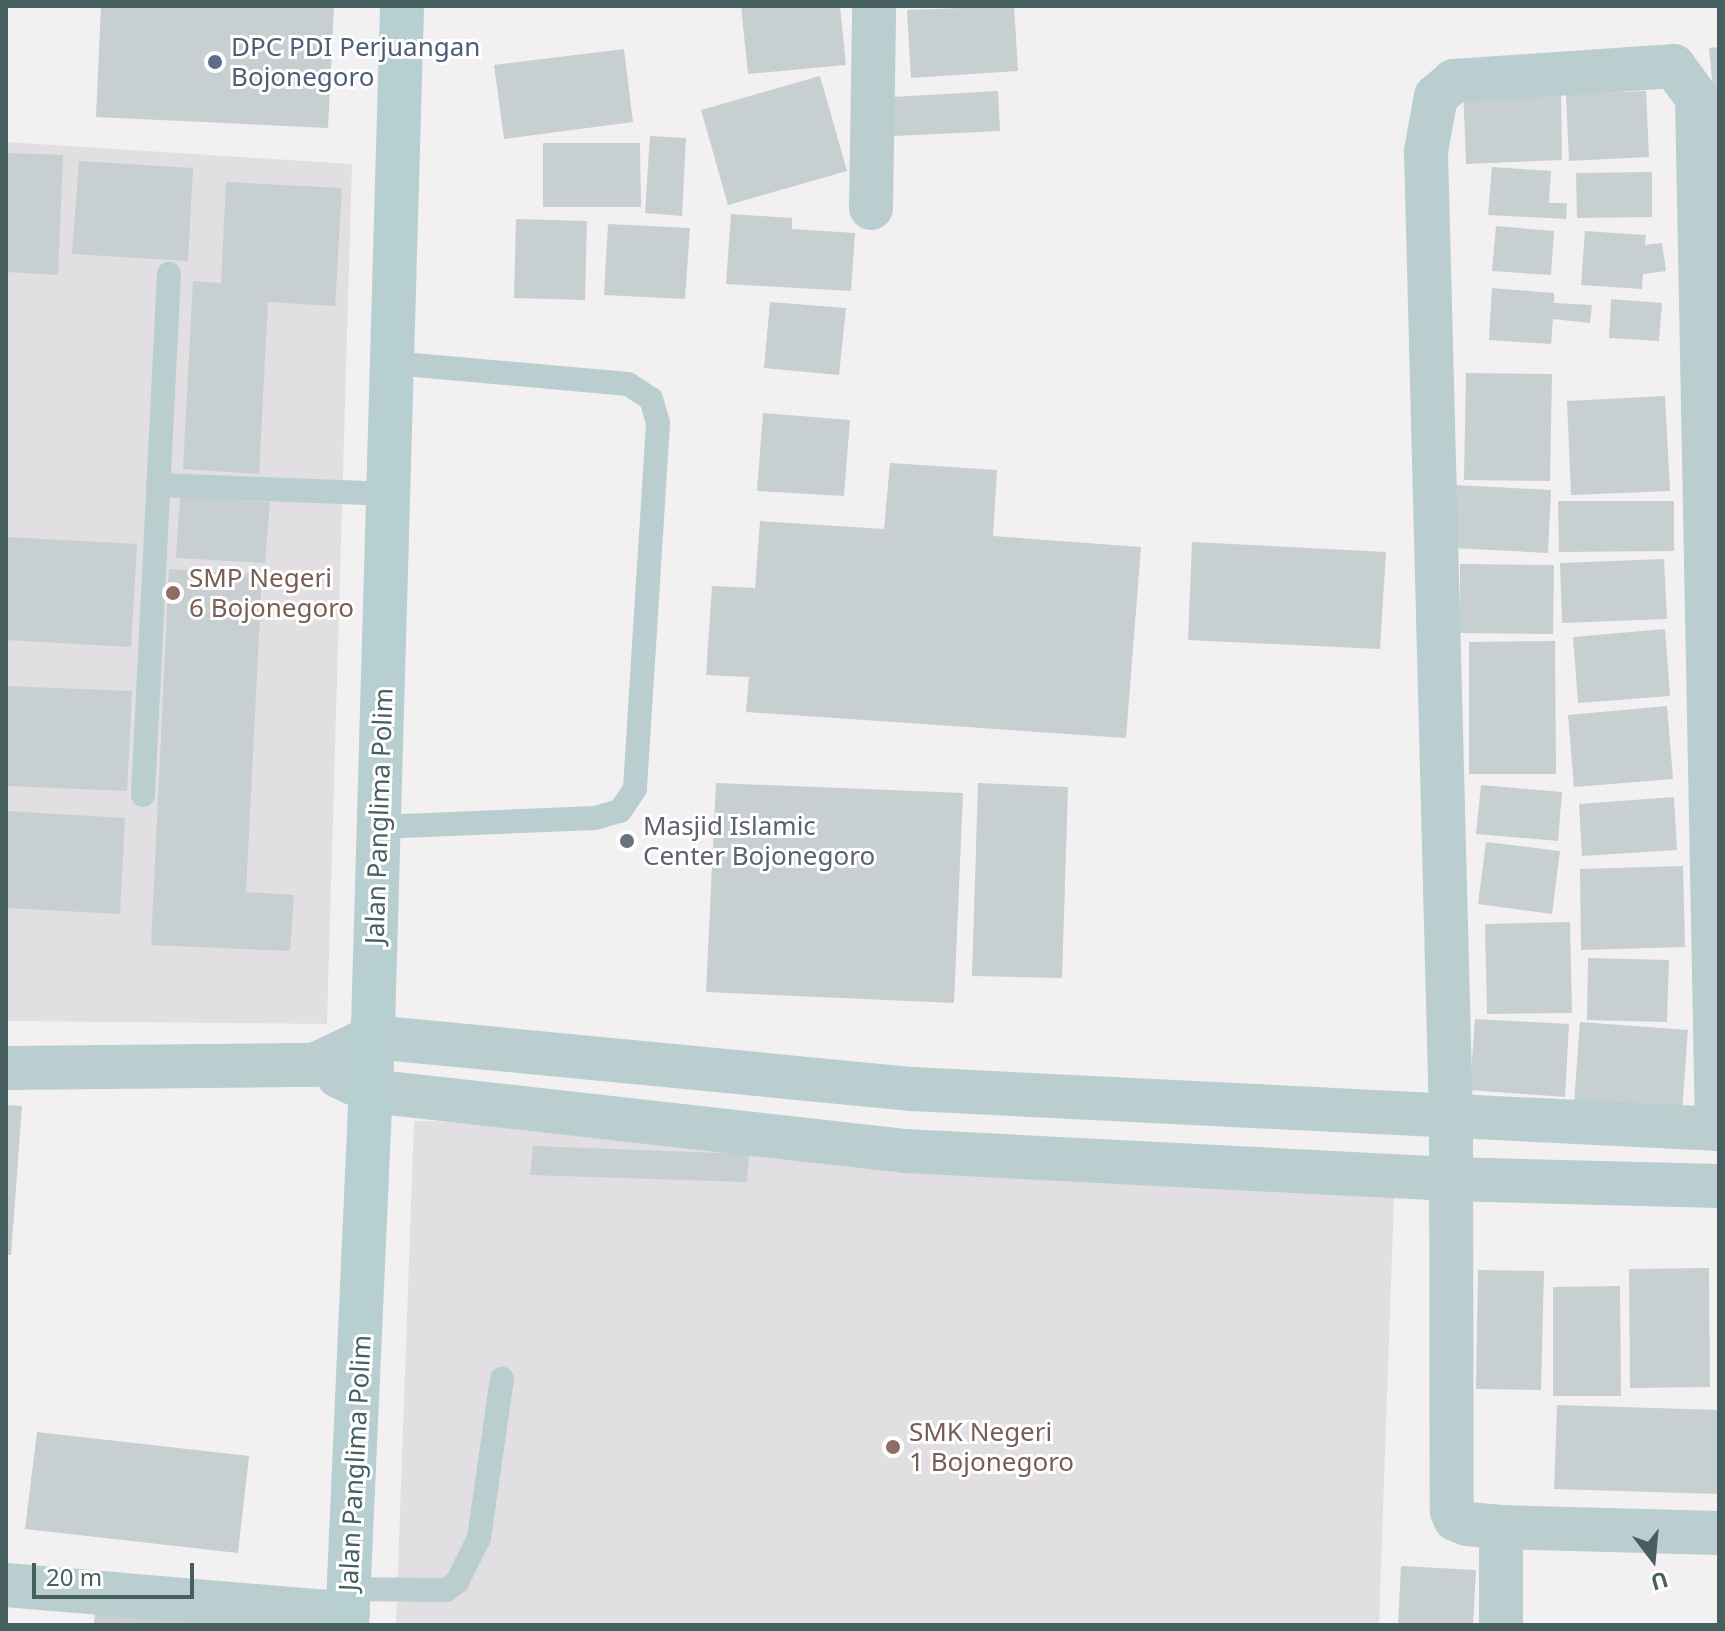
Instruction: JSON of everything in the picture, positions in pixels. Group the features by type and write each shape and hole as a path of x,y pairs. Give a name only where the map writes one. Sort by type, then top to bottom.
{"main road":[{"name":"Jalan Panglima Polim","path":"348,1609 373,1037 402,6"}],"street":[{"path":"871,208 874,6"},
{"path":"6,1068 314,1065 373,1037 912,1089 1451,1119 1718,1129 1700,134 1697,98 1674,66 1454,81 1436,96 1429,118 1451,1119 1452,1511 1467,1524 1501,1527 1719,1533"},
{"path":"314,1065 370,1091 906,1151 1450,1179 1719,1186"},
{"path":"1501,1527 1501,1625"},
{"path":"6,1585 348,1609"}],"lane":[{"path":"143,795 169,274"},
{"path":"378,827 595,818 620,811 635,789 658,423 651,399 628,384 391,363"},
{"path":"158,485 388,494"},
{"path":"348,1609 446,1590 457,1582 479,1538 502,1379"}],"shaded area":[{"name":"SMP Negeri 6 Bojonegoro","path":"6,142 352,164 327,1024 6,1021"},
{"name":"SMK Negeri 1 Bojonegoro","path":"414,1121 698,1126 1395,1170 1379,1625 396,1625"}],"building":[{"name":"DPC PDI Perjuangan Bojonegoro","path":"101,6 334,7 328,128 96,117"},
{"path":"741,6 840,6 846,65 748,74"},
{"path":"1014,6 1018,71 911,78 907,10"},
{"path":"1719,47 1719,132 1717,132 1709,48"},
{"path":"624,49 633,122 504,139 494,65"},
{"path":"820,76 847,171 728,205 701,110"},
{"path":"1463,87 1561,88 1562,160 1466,164"},
{"path":"998,91 1000,131 894,136 892,97"},
{"path":"1646,91 1649,157 1569,161 1566,94"},
{"path":"650,136 686,138 682,216 645,213"},
{"path":"543,143 640,143 641,207 543,207"},
{"path":"8,153 63,155 58,275 6,272"},
{"path":"79,161 193,168 188,261 72,254"},
{"path":"1492,167 1551,171 1549,203 1567,203 1566,219 1488,215"},
{"path":"1652,172 1652,217 1577,218 1576,173"},
{"path":"226,182 342,188 335,306 268,302 259,474 183,469 193,281 221,283"},
{"path":"731,214 792,218 792,229 855,233 851,291 726,284"},
{"path":"516,219 587,221 585,300 514,298"},
{"path":"608,224 690,228 685,299 604,295"},
{"path":"1496,226 1554,231 1551,275 1492,271"},
{"path":"1585,231 1646,235 1645,245 1662,243 1666,271 1643,274 1642,289 1581,285"},
{"path":"1492,288 1554,293 1554,303 1592,305 1590,323 1553,319 1551,344 1489,340"},
{"path":"1611,299 1662,303 1659,341 1609,338"},
{"path":"770,302 846,308 839,375 764,368"},
{"path":"1466,373 1552,374 1550,481 1464,480"},
{"path":"1665,396 1670,491 1571,495 1567,401"},
{"path":"763,413 850,420 844,496 757,491"},
{"path":"890,463 997,470 993,536 1141,547 1126,738 746,712 749,677 706,675 712,586 755,588 760,521 884,529"},
{"path":"1456,485 1551,490 1548,553 1453,548"},
{"path":"180,497 270,502 265,563 176,558"},
{"path":"1558,501 1674,501 1674,551 1559,552"},
{"path":"6,537 137,544 131,647 6,640"},
{"path":"1192,542 1386,552 1380,649 1188,640"},
{"path":"1664,559 1667,619 1562,623 1560,563"},
{"path":"1460,564 1554,565 1553,634 1460,633"},
{"path":"169,569 262,574 246,892 294,895 290,951 151,945"},
{"path":"1665,629 1670,696 1578,703 1573,637"},
{"path":"1555,641 1556,774 1469,774 1469,642"},
{"path":"6,686 132,691 127,791 6,786"},
{"path":"1667,706 1673,779 1574,787 1568,715"},
{"path":"716,783 963,793 954,1003 706,992"},
{"path":"978,783 1068,787 1062,978 972,976"},
{"path":"1481,785 1562,792 1558,841 1476,834"},
{"path":"1674,797 1677,850 1582,856 1579,804"},
{"path":"6,811 125,818 120,914 6,908"},
{"path":"1486,842 1560,851 1552,914 1478,904"},
{"path":"1683,866 1685,947 1581,950 1580,869"},
{"path":"1570,922 1572,1013 1487,1014 1485,924"},
{"path":"1588,958 1669,960 1667,1022 1587,1020"},
{"path":"1475,1019 1569,1024 1565,1097 1470,1090"},
{"path":"1580,1022 1688,1030 1682,1112 1574,1104"},
{"path":"6,1105 22,1106 11,1255 6,1255"},
{"path":"533,1146 749,1154 747,1182 530,1175"},
{"path":"1709,1268 1710,1387 1630,1388 1629,1269"},
{"path":"1478,1270 1544,1271 1541,1390 1476,1389"},
{"path":"1620,1286 1621,1396 1553,1396 1553,1287"},
{"path":"1557,1405 1719,1410 1719,1494 1554,1489"},
{"path":"37,1432 249,1456 238,1553 25,1529"},
{"path":"1401,1566 1476,1570 1473,1625 1398,1625"},
{"path":"95,1613 219,1625 94,1625"}],"place":[{"name":"DPC PDI Perjuangan Bojonegoro","path":"215,62"},
{"name":"SMP Negeri 6 Bojonegoro","path":"173,593"},
{"name":"Masjid Islamic Center Bojonegoro","path":"627,841"},
{"name":"SMK Negeri 1 Bojonegoro","path":"893,1447"}]}
